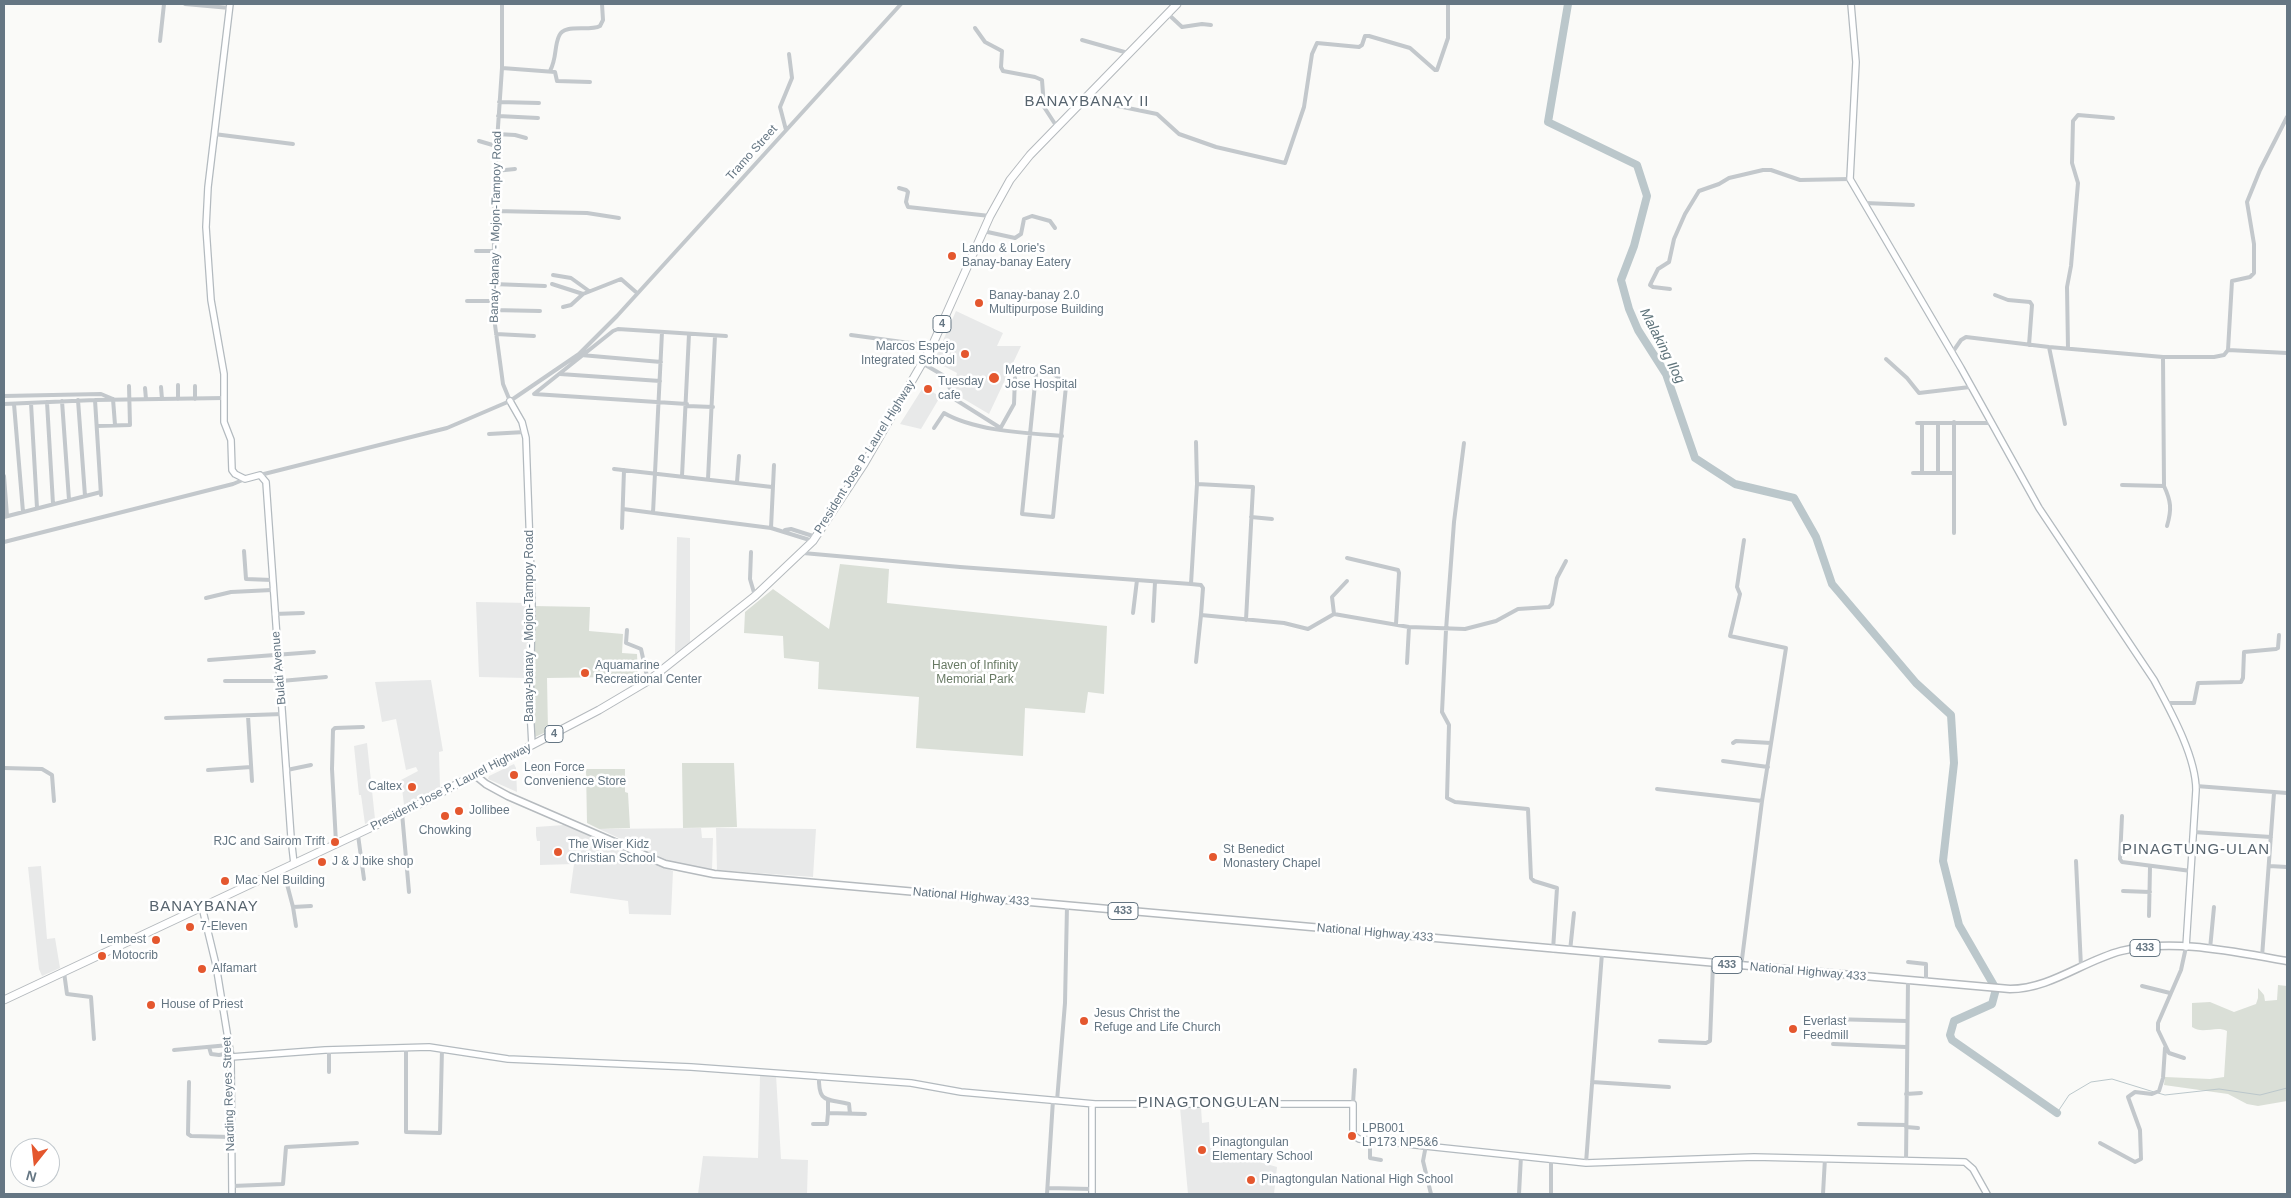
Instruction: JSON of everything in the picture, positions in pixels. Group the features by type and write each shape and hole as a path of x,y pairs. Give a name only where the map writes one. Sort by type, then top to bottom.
{"highway":[{"name":"President Jose P. Laurel Highway","path":"4,1000 358,835 599,710 648,681 755,596 803,553 815,539 864,464 932,346 982,231 1010,180 1030,155 1177,4"}],"main road":[{"name":"National Highway 433","path":"475,775 486,784 508,796 650,858 699,873 2010,990 2034,987 2110,955 2156,946 2186,947 2287,961"}],"street":[{"path":"160,42 164,4"},
{"path":"185,4 230,6 208,187 206,227 211,300 224,374 224,422 231,440 232,470 235,474 245,479"},
{"name":"Banay-banay - Mojon-Tampoy Road","path":"502,4 502,68 495,172 493,310 503,384 525,432 532,604 530,708 532,745"},
{"path":"550,72 556,58 558,38 561,32 567,29 592,29 600,26 603,20 602,4"},
{"name":"Tramo Street","path":"260,475 447,428 510,401 579,354 617,316 902,4"},
{"path":"1088,95 1113,105 1157,114 1179,134 1216,148 1285,163 1304,107 1312,54 1317,43 1359,47 1362,45 1365,36 1370,36 1410,48 1437,70 1448,38 1448,4"},
{"path":"1851,4 1856,80 1850,180 1952,353 2039,508 2154,680 2166,703 2195,773 2196,786 2186,947 2181,970 2158,1023 2158,1030 2165,1048 2169,1053 2184,1058"},
{"path":"1167,14 1182,27 1202,24 1212,25"},
{"path":"975,28 985,42 1002,51 1001,67 1004,71 1042,80 1044,107 1057,127"},
{"path":"1082,40 1128,53"},
{"path":"786,130 780,106 792,78 789,54"},
{"path":"502,68 557,73 557,81 590,82"},
{"path":"499,102 540,102"},
{"path":"2068,349 2066,287 2071,266 2078,183 2072,163 2073,120 2078,115 2113,118"},
{"path":"498,116 538,118"},
{"path":"1952,353 1961,340 1966,338 2163,357 2214,357 2224,354 2228,350 2232,281 2250,277 2254,273 2254,244 2247,202 2264,162 2287,117"},
{"path":"214,134 293,144"},
{"path":"497,134 516,135 526,138"},
{"path":"479,141 496,146"},
{"path":"495,172 515,170"},
{"path":"1670,289 1650,285 1658,269 1670,262 1674,239 1685,214 1699,191 1719,184 1729,178 1763,170 1771,170 1800,180 1850,180"},
{"path":"899,188 908,192 906,202 908,207 990,216"},
{"path":"1862,203 1913,205"},
{"path":"495,211 588,213 619,218"},
{"path":"982,231 1015,238 1020,234 1024,220 1032,216 1050,222 1055,228"},
{"path":"476,252 494,251"},
{"path":"553,275 571,278 589,290"},
{"path":"563,307 571,305 589,290 621,279 637,293"},
{"path":"494,284 545,286"},
{"path":"552,284 583,294"},
{"path":"1995,295 2008,300 2030,302 2032,305 2029,345"},
{"path":"467,301 493,301"},
{"path":"493,310 540,311"},
{"path":"713,407 534,394 609,333 618,329 726,336"},
{"path":"653,513 662,332"},
{"path":"496,334 534,336"},
{"path":"682,476 689,334"},
{"path":"851,335 932,346"},
{"path":"708,479 715,336"},
{"path":"2049,347 2065,424"},
{"path":"2228,350 2287,353"},
{"path":"582,355 661,362"},
{"path":"2163,357 2164,486 2172,506 2167,526"},
{"path":"1886,359 1897,368 1919,393 1970,387"},
{"path":"922,363 946,377 952,395 960,404 1000,429"},
{"path":"1042,369 1066,384 1062,436 1053,517 1022,514 1036,374 1042,369"},
{"path":"560,374 660,382"},
{"path":"1000,429 1014,404 1015,378"},
{"path":"178,385 178,399"},
{"path":"96,426 130,425 129,386"},
{"path":"195,386 195,399"},
{"path":"161,387 162,399"},
{"path":"145,388 146,399"},
{"path":"4,396 101,394 113,399"},
{"path":"4,404 113,399 224,398"},
{"path":"113,399 115,425"},
{"path":"78,400 85,496"},
{"path":"4,476 5,517 101,493 94,400"},
{"path":"62,401 69,500"},
{"path":"47,402 53,504"},
{"path":"31,403 37,508"},
{"path":"14,404 23,512"},
{"path":"934,428 944,413 958,421 1000,429 1062,436"},
{"path":"1954,422 1954,533"},
{"path":"1922,473 1919,423 1991,423"},
{"path":"1938,423 1938,473"},
{"path":"488,434 525,432"},
{"path":"1191,584 1197,484 1196,442"},
{"path":"1464,443 1454,522 1442,712 1449,725 1447,798 1455,802 1528,809 1531,878 1534,881 1557,888 1553,950"},
{"path":"737,482 739,456"},
{"path":"771,528 774,465"},
{"path":"614,469 772,487"},
{"path":"622,528 624,470"},
{"path":"1913,473 1954,473"},
{"path":"4,542 233,484 260,475"},
{"name":"Bulati Avenue","path":"260,475 266,482 272,590 281,681 294,864"},
{"path":"1197,484 1253,487 1246,620"},
{"path":"2122,485 2164,486"},
{"path":"623,509 771,528 795,532 815,539"},
{"path":"1251,517 1272,519"},
{"path":"1742,967 1762,802 1786,648 1730,636 1740,594 1737,588 1744,540"},
{"path":"244,552 246,579 272,580"},
{"path":"751,552 750,579 755,596"},
{"path":"803,553 1201,585 1203,588 1196,662"},
{"path":"1347,558 1398,570 1400,573 1396,624"},
{"path":"1201,615 1284,623 1308,629 1334,614 1409,627 1446,630 1465,629 1496,621 1518,609 1549,607 1552,604 1557,578 1566,560"},
{"path":"1134,613 1137,580"},
{"path":"1334,614 1331,601 1333,595 1347,580"},
{"path":"1153,621 1155,582"},
{"path":"206,598 230,592 272,590"},
{"path":"274,614 303,613"},
{"path":"1407,663 1409,627"},
{"path":"627,630 626,643 641,649 648,681"},
{"path":"2166,703 2194,703 2198,683 2241,682 2244,652 2276,649 2278,648 2279,635"},
{"path":"210,660 314,652"},
{"path":"225,681 281,681 326,677"},
{"path":"166,718 283,714"},
{"path":"248,716 252,781"},
{"path":"336,844 332,770 333,730 335,728 363,727"},
{"path":"1733,743 1736,741 1771,743"},
{"path":"1723,761 1768,767"},
{"path":"287,770 311,764"},
{"path":"208,770 251,767"},
{"path":"4,768 34,768 47,771 52,775 54,801"},
{"path":"2196,786 2287,793"},
{"path":"1657,789 1762,802"},
{"path":"2262,957 2274,793"},
{"path":"402,813 409,892"},
{"path":"2122,816 2120,861 2191,871"},
{"path":"2193,832 2271,837"},
{"path":"358,835 364,878"},
{"path":"2076,861 2081,967"},
{"path":"2149,916 2150,866"},
{"path":"2269,866 2287,867"},
{"path":"283,869 296,926"},
{"path":"2123,891 2150,892"},
{"path":"293,907 311,906"},
{"path":"1048,1194 1065,996 1067,906"},
{"name":"Narding Reyes Street","path":"202,907 216,964 231,1055 232,1194"},
{"path":"2210,950 2214,907"},
{"path":"1570,951 1574,913"},
{"path":"1586,1163 1602,954"},
{"path":"1908,962 1926,964 1926,982"},
{"path":"1660,1041 1706,1043 1710,1041 1713,964"},
{"path":"64,972 67,994 91,997 94,1039"},
{"path":"1906,1161 1908,980"},
{"path":"2142,986 2170,993"},
{"path":"1830,1019 1907,1021"},
{"path":"1833,1044 1906,1047"},
{"path":"174,1050 229,1045"},
{"path":"209,1047 211,1054 215,1055 406,1047 442,1048 508,1059 691,1067 911,1082 961,1092 1092,1104 1353,1104"},
{"path":"406,1047 406,1132 440,1133 442,1048"},
{"path":"2100,1143 2134,1162 2139,1161 2142,1154 2140,1130 2128,1097 2135,1092 2152,1094 2159,1091 2163,1078 2165,1048"},
{"path":"329,1050 329,1072"},
{"path":"1355,1070 1353,1135 1359,1139 1586,1163 1754,1158 1966,1162 1973,1169 1987,1194"},
{"path":"820,1075 819,1090 821,1096 828,1100 849,1104 850,1114"},
{"path":"189,1082 188,1134 191,1136 231,1137"},
{"path":"1592,1082 1669,1087"},
{"path":"1906,1094 1921,1093"},
{"path":"813,1124 827,1124 828,1100"},
{"path":"1048,1188 1091,1192 1092,1104"},
{"path":"828,1113 865,1114"},
{"path":"1859,1124 1918,1128"},
{"path":"1370,1140 1370,1158 1381,1160"},
{"path":"232,1186 283,1184 286,1147 357,1144"},
{"path":"1426,1145 1424,1164 1431,1194"},
{"path":"1519,1194 1521,1156"},
{"path":"1551,1158 1551,1194"},
{"path":"1823,1194 1825,1158"}],"shaded area":[{"path":"956,311 1003,333 997,346 1021,346 989,414 952,392 957,373 934,361"},
{"path":"924,386 940,397 921,429 900,424"},
{"path":"677,537 690,538 690,642 675,654"},
{"path":"476,602 529,603 526,678 479,677"},
{"path":"431,680 443,751 439,752 440,788 404,805 401,780 418,771 416,767 406,770 396,719 382,722 375,682"},
{"path":"367,743 375,819 365,824 361,795 359,795 354,746"},
{"path":"514,764 516,768 517,792 488,779 489,776"},
{"path":"564,825 673,871 671,915 629,914 628,901 570,893 574,864 540,865 540,841 537,841 536,835 536,827"},
{"path":"701,828 702,838 713,838 712,870 674,863 599,829"},
{"path":"716,828 816,829 813,877 717,870"},
{"path":"41,866 47,939 55,938 60,968 42,976 39,969 28,867"},
{"path":"760,1075 776,1075 781,1159 808,1160 807,1194 698,1194 703,1156 758,1158"},
{"name":"Pinagtongulan Elementary School","path":"1180,1107 1201,1107 1202,1123 1209,1122 1210,1148 1277,1167 1274,1194 1188,1194"}],"green space":[{"name":"Haven of Infinity Memorial Park","path":"840,564 889,569 887,603 1107,626 1104,694 1088,692 1085,713 1025,708 1023,756 916,748 919,697 818,689 819,662 784,658 783,636 744,633 745,612 773,589 829,629"},
{"name":"Aquamarine Recreational Center","path":"532,606 590,607 589,631 623,634 622,653 637,654 638,674 617,677 547,678 548,731 533,738"},
{"path":"682,763 734,763 737,827 683,828"},
{"path":"586,769 625,769 625,792 628,793 630,828 599,829 587,823"},
{"path":"2278,985 2287,986 2287,1101 2258,1106 2247,1104 2228,1094 2164,1085 2165,1077 2210,1079 2224,1077 2227,1031 2223,1029 2201,1030 2192,1027 2192,1003 2210,1002 2234,1012 2256,1004 2258,988 2264,995 2265,1001 2277,1000"}],"waterway":[{"name":"Malaking Ilog","path":"1568,4 1548,122 1637,165 1647,196 1634,246 1621,280 1629,309 1638,330 1666,374 1695,458 1735,484 1794,498 1816,537 1832,584 1916,683 1951,715 1954,763 1943,861 1959,925 1996,989 1992,1004 1954,1021 1950,1035 1952,1040 2057,1113"},
{"path":"2057,1113 2069,1095 2091,1082 2112,1079 2154,1092"},
{"path":"2158,1093 2165,1095 2219,1089 2260,1095 2287,1088"}],"place":[{"name":"Lando & Lorie's Banay-banay Eatery","path":"952,256"},
{"name":"Banay-banay 2.0 Multipurpose Building","path":"979,303"},
{"name":"Marcos Espejo Integrated School","path":"965,354"},
{"name":"Metro San Jose Hospital","path":"994,378"},
{"name":"Tuesday cafe","path":"928,389"},
{"name":"Aquamarine Recreational Center","path":"585,673"},
{"name":"Leon Force Convenience Store","path":"514,775"},
{"name":"Caltex","path":"412,787"},
{"name":"Jollibee","path":"459,811"},
{"name":"Chowking","path":"445,816"},
{"name":"RJC and Sairom Trift","path":"335,842"},
{"name":"The Wiser Kidz Christian School","path":"558,852"},
{"name":"St Benedict Monastery Chapel","path":"1213,857"},
{"name":"J & J bike shop","path":"322,862"},
{"name":"Mac Nel Building","path":"225,881"},
{"name":"7-Eleven","path":"190,927"},
{"name":"Lembest","path":"156,940"},
{"name":"Motocrib","path":"102,956"},
{"name":"Alfamart","path":"202,969"},
{"name":"House of Priest","path":"151,1005"},
{"name":"Jesus Christ the Refuge and Life Church","path":"1084,1021"},
{"name":"Everlast Feedmill","path":"1793,1029"},
{"name":"LPB001 LP173 NP5&6","path":"1352,1136"},
{"name":"Pinagtongulan Elementary School","path":"1202,1150"},
{"name":"Pinagtongulan National High School","path":"1251,1180"}],"district":[{"name":"BANAYBANAY II","path":"1087,102"},
{"name":"PINAGTUNG-ULAN","path":"2196,850"},
{"name":"BANAYBANAY","path":"204,907"},
{"name":"PINAGTONGULAN","path":"1209,1103"}]}
